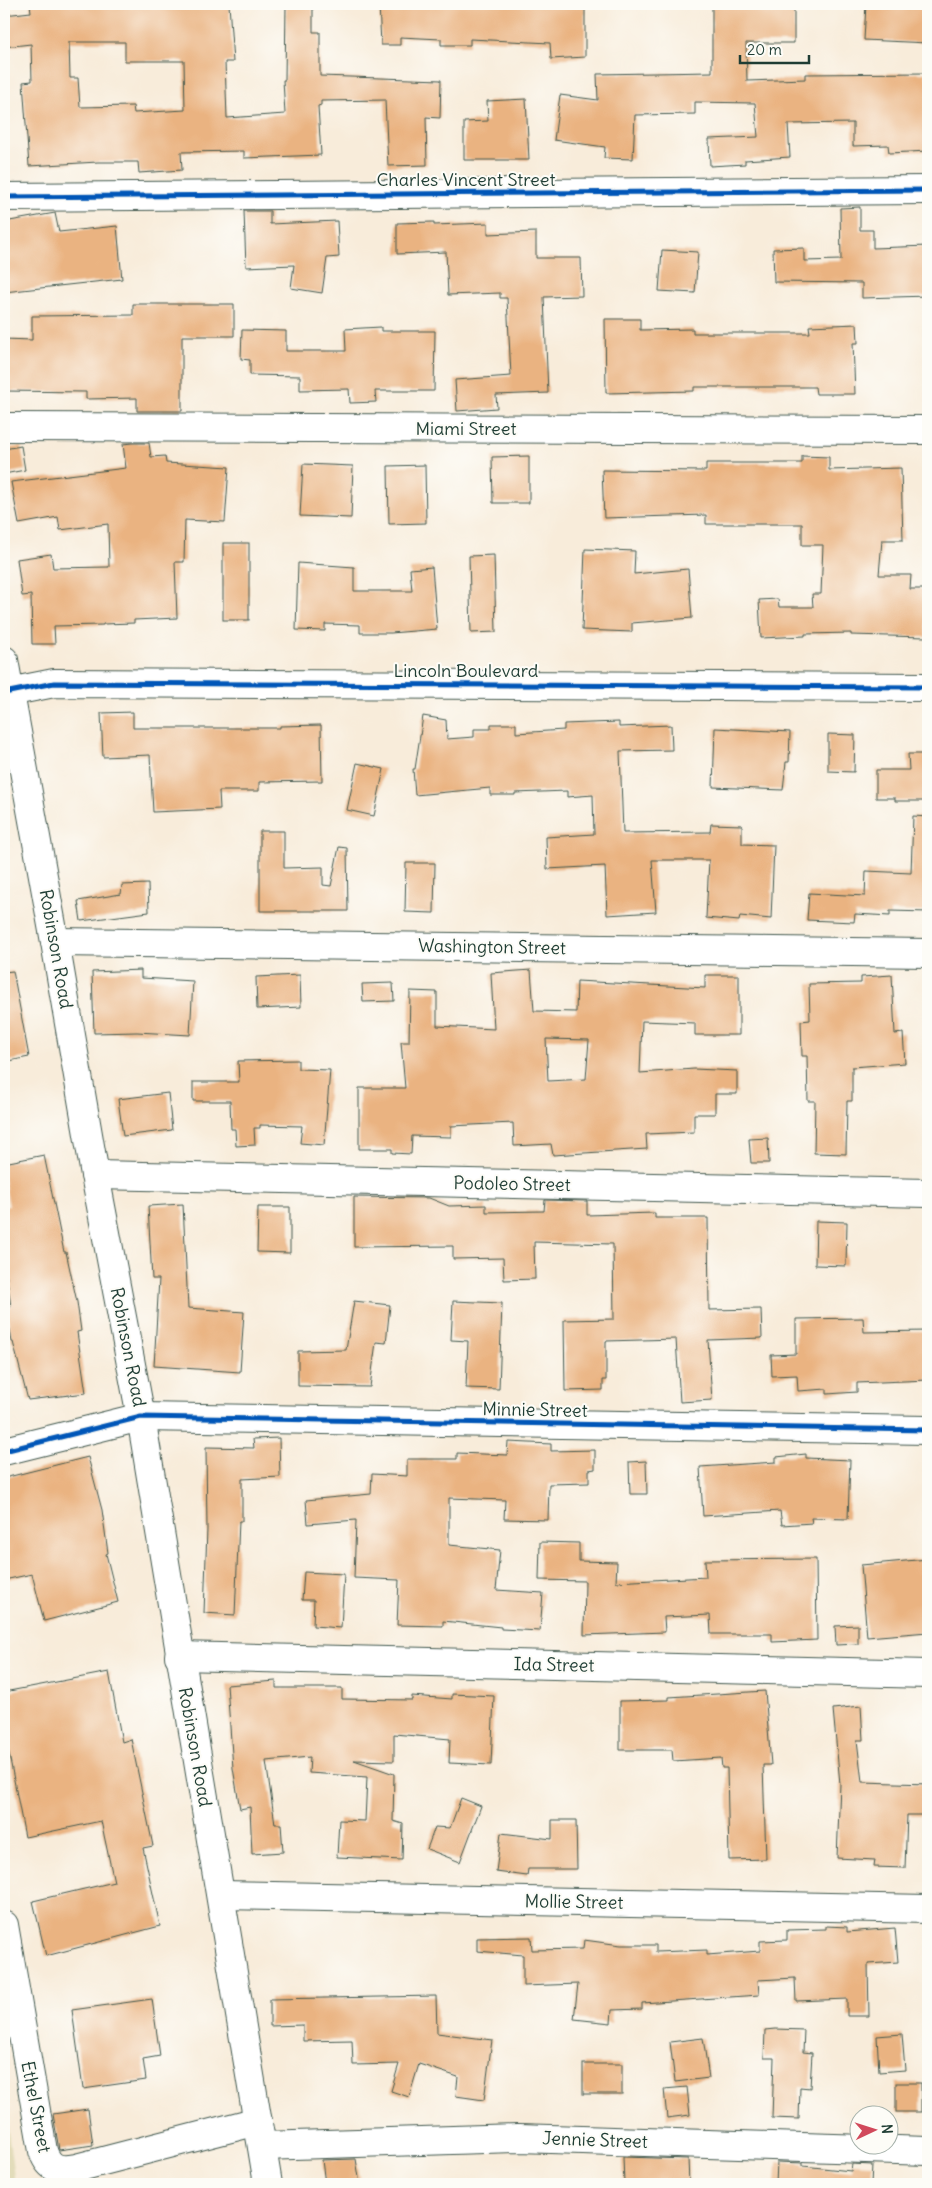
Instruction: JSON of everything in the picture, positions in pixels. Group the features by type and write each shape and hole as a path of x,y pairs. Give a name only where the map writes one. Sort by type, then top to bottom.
{"street":[{"name":"Charles Vincent Street","path":"4,197 928,190"},
{"name":"Miami Street","path":"4,427 928,430"},
{"name":"Robinson Road","path":"4,660 6,692 55,942 95,1175 141,1417 268,2184"},
{"name":"Lincoln Boulevard","path":"6,692 54,683 928,687"},
{"name":"Washington Street","path":"55,942 928,953"},
{"name":"Podoleo Street","path":"95,1175 928,1193"},
{"name":"Minnie Street","path":"4,1451 141,1417 928,1430"},
{"name":"Ida Street","path":"180,1656 928,1674"},
{"name":"Mollie Street","path":"220,1895 928,1909"},
{"name":"Ethel Street","path":"4,1925 43,2151 45,2159 52,2166 59,2170 76,2168 260,2133"},
{"name":"Jennie Street","path":"260,2133 520,2138 928,2151"}],"shaded area":[{"path":"4,2103 15,2184 4,2184"}],"building":[{"path":"30,4 229,4 233,62 225,62 227,118 285,114 283,80 285,80 286,4 313,4 313,32 320,32 320,76 441,80 440,118 426,117 427,165 388,166 385,100 321,101 321,105 318,106 321,155 244,158 244,151 181,152 182,170 139,173 138,162 29,166 23,82 32,81 31,44 4,47 4,15 31,12","holes":["69,42 125,42 125,61 184,61 185,110 134,113 133,106 80,107 78,78 70,78"]},
{"path":"379,4 585,4 585,57 551,59 550,43 470,39 470,45 441,45 441,39 400,37 400,45 381,45"},
{"path":"712,4 794,4 794,43 746,43 747,81 805,79 805,74 926,73 926,78 928,78 928,151 889,153 888,145 853,146 853,123 788,124 790,157 745,160 745,164 710,166 709,139 758,137 755,103 695,102 695,114 635,115 633,159 604,158 605,147 554,140 560,95 598,100 597,74 712,72"},
{"path":"866,4 928,4 928,43 864,40"},
{"path":"526,99 529,160 464,160 464,122 488,121 487,101"},
{"path":"860,207 860,230 873,230 873,248 928,246 928,296 862,298 862,283 774,282 773,249 804,248 804,261 841,260 840,208"},
{"path":"244,211 270,211 270,224 337,221 339,257 327,258 322,293 291,288 294,265 246,267"},
{"path":"55,213 59,232 117,226 122,279 4,292 4,222"},
{"path":"434,222 434,225 488,223 488,234 536,232 536,258 581,258 582,296 544,297 548,393 496,395 497,408 457,411 455,380 511,376 507,298 500,298 500,293 448,295 446,252 397,254 397,223"},
{"path":"662,250 698,252 695,293 659,291"},
{"path":"133,304 234,304 234,336 182,336 182,411 137,411 137,398 86,399 86,392 4,391 4,339 32,340 32,316 133,315"},
{"path":"605,319 640,319 640,330 693,329 693,333 810,333 809,326 857,324 858,343 853,343 855,394 816,394 815,387 694,387 694,391 606,393"},
{"path":"381,327 381,331 435,331 434,391 375,391 376,402 350,403 349,389 300,390 300,376 250,375 250,360 241,359 242,330 286,331 286,351 346,351 345,329"},
{"path":"149,443 151,457 165,456 166,463 229,467 225,522 185,520 184,562 175,562 177,618 134,620 134,623 54,626 55,644 32,644 31,595 22,596 17,559 51,554 53,568 109,567 108,524 60,530 58,517 19,524 11,482 126,468 123,444"},
{"path":"21,446 25,470 4,474 4,449"},
{"path":"529,456 529,503 493,503 492,457"},
{"path":"802,456 829,457 829,470 901,468 903,540 882,540 879,575 911,575 910,589 926,589 926,637 851,635 851,633 805,634 805,636 761,638 759,600 778,599 779,607 813,607 812,594 821,594 823,545 802,545 802,524 706,524 706,515 604,518 602,470 706,471 706,463 802,463"},
{"path":"303,464 353,466 351,518 300,516"},
{"path":"425,465 426,523 389,524 388,466"},
{"path":"223,543 249,543 249,620 223,620"},
{"path":"585,549 635,551 634,574 688,569 692,618 632,623 632,632 582,630"},
{"path":"494,555 496,632 471,633 469,556"},
{"path":"298,563 354,567 354,591 412,591 410,569 432,567 437,629 391,633 360,633 360,625 325,624 325,631 296,630"},
{"path":"133,712 133,728 280,728 280,726 321,725 322,781 259,782 259,791 219,791 220,809 153,812 150,755 103,757 101,713"},
{"path":"423,716 446,720 447,739 474,737 474,729 491,729 491,724 516,724 516,733 564,730 564,724 619,722 619,727 671,725 672,750 620,751 623,833 710,832 711,824 742,825 742,844 774,845 771,919 740,916 739,921 706,918 709,860 652,860 656,912 607,915 605,866 547,869 546,837 594,834 593,795 567,797 567,791 490,795 490,788 415,795 413,769 415,769"},
{"path":"715,728 790,732 789,762 786,762 783,790 713,787"},
{"path":"828,734 855,735 854,772 828,771"},
{"path":"908,754 928,754 927,801 895,801 895,798 876,798 876,770 909,770"},
{"path":"357,763 384,769 374,816 347,810"},
{"path":"913,816 928,817 928,912 890,911 890,916 855,914 854,922 807,920 809,893 865,896 866,871 911,873"},
{"path":"260,831 284,831 284,868 323,867 323,885 331,886 339,847 347,848 348,911 260,911"},
{"path":"406,863 435,863 434,913 405,912"},
{"path":"148,884 149,912 81,921 78,901 121,894 122,885"},
{"path":"141,970 141,978 193,981 190,1035 137,1032 94,1033 92,972"},
{"path":"531,970 534,1011 576,1012 577,981 705,988 705,975 739,975 739,1035 695,1035 695,1023 642,1021 640,1073 694,1069 737,1071 737,1094 715,1094 715,1114 694,1114 694,1132 646,1134 647,1149 553,1155 551,1144 514,1146 513,1123 451,1126 451,1137 412,1136 411,1154 392,1153 392,1149 359,1149 359,1088 405,1088 401,1042 409,1042 410,991 437,992 437,1026 494,1029 491,973","holes":["546,1039 589,1040 586,1079 548,1081"]},
{"path":"13,971 29,1057 4,1062 4,972"},
{"path":"300,975 301,1007 257,1009 256,977"},
{"path":"892,975 895,1034 903,1033 905,1063 852,1067 852,1101 847,1101 846,1154 814,1153 815,1101 808,1101 807,1056 802,1056 801,1021 810,1020 809,984 861,983 861,977"},
{"path":"393,983 394,1001 363,1002 362,984"},
{"path":"298,1060 298,1069 330,1070 324,1145 300,1143 302,1126 260,1125 260,1128 254,1128 255,1145 236,1146 235,1129 231,1129 230,1101 193,1101 193,1082 239,1082 238,1061"},
{"path":"168,1093 172,1130 123,1136 118,1099"},
{"path":"768,1138 769,1163 751,1163 749,1139"},
{"path":"44,1155 64,1252 66,1252 77,1302 81,1331 77,1332 86,1393 28,1400 12,1342 6,1307 11,1307 4,1258 4,1207 9,1206 4,1179 4,1163"},
{"path":"354,1197 429,1198 449,1206 486,1205 486,1212 544,1211 545,1200 587,1201 587,1215 655,1213 655,1218 708,1218 709,1310 761,1309 762,1338 708,1340 712,1400 680,1402 676,1339 606,1341 606,1380 603,1380 603,1390 565,1391 564,1320 614,1319 613,1244 534,1242 535,1279 504,1280 503,1258 453,1259 453,1246 354,1247"},
{"path":"183,1204 188,1308 244,1312 240,1372 154,1366 159,1279 152,1279 148,1206"},
{"path":"258,1207 290,1207 290,1253 257,1252"},
{"path":"816,1221 847,1222 846,1266 815,1265"},
{"path":"354,1301 390,1305 386,1343 376,1342 370,1387 298,1386 298,1351 346,1350"},
{"path":"453,1301 502,1303 499,1389 466,1388 468,1341 451,1340"},
{"path":"863,1318 864,1332 928,1331 928,1380 857,1383 857,1392 827,1394 827,1389 798,1391 797,1375 772,1376 771,1355 796,1354 796,1319"},
{"path":"279,1438 280,1477 242,1479 242,1521 239,1521 235,1615 204,1613 207,1529 206,1447 254,1448 253,1439"},
{"path":"508,1442 551,1444 551,1451 595,1450 595,1469 589,1470 589,1483 549,1484 548,1520 504,1519 505,1500 449,1498 449,1545 500,1550 496,1590 543,1593 540,1631 501,1629 501,1627 443,1621 443,1626 397,1625 399,1580 354,1578 356,1520 308,1524 306,1500 371,1494 372,1474 407,1476 407,1459 457,1459 457,1453 507,1455"},
{"path":"806,1454 806,1458 850,1460 848,1519 811,1518 812,1523 782,1525 780,1511 703,1516 700,1467 776,1462 776,1457"},
{"path":"88,1457 102,1510 108,1553 106,1554 118,1602 44,1621 32,1574 4,1580 4,1478"},
{"path":"646,1461 647,1494 630,1494 629,1462"},
{"path":"540,1542 579,1543 579,1561 617,1562 616,1582 706,1577 705,1560 816,1559 817,1640 772,1642 772,1634 711,1634 710,1615 664,1617 665,1632 584,1635 585,1581 539,1580"},
{"path":"928,1559 928,1632 867,1637 861,1565"},
{"path":"304,1572 344,1574 341,1628 313,1626 314,1600 302,1600"},
{"path":"858,1625 858,1644 836,1645 835,1626"},
{"path":"109,1672 122,1742 131,1739 153,1846 143,1848 160,1926 46,1956 33,1901 114,1882 101,1821 25,1837 4,1728 4,1692"},
{"path":"276,1681 276,1688 342,1688 342,1699 412,1700 412,1696 452,1699 452,1694 494,1696 491,1765 449,1763 450,1739 394,1734 394,1761 354,1760 394,1774 393,1821 403,1824 402,1860 337,1857 339,1820 365,1821 367,1777 309,1773 310,1757 266,1761 275,1824 281,1824 283,1852 252,1854 250,1807 240,1809 233,1768 227,1685"},
{"path":"765,1691 771,1765 763,1765 766,1859 729,1860 727,1768 722,1768 721,1758 673,1761 672,1750 620,1750 620,1701 669,1700 669,1697"},
{"path":"861,1706 863,1740 857,1740 862,1782 928,1784 928,1815 907,1815 905,1868 874,1867 875,1860 837,1858 840,1784 833,1709"},
{"path":"461,1798 481,1806 460,1862 427,1849 435,1827 450,1828"},
{"path":"552,1820 576,1820 577,1869 528,1869 527,1876 496,1872 501,1833 552,1839"},
{"path":"826,1926 847,1927 847,1932 895,1928 898,1962 868,1964 869,2016 847,2016 847,1999 796,2001 795,1978 758,1980 759,1995 642,2003 642,2009 612,2010 611,2023 574,2019 578,1984 523,1986 523,1955 477,1951 477,1938 531,1937 532,1950 583,1949 584,1940 621,1945 656,1945 656,1952 707,1950 707,1955 760,1951 760,1941 787,1940 787,1930 826,1929"},
{"path":"436,1996 437,2033 492,2040 484,2100 456,2096 458,2077 419,2064 409,2097 391,2091 399,2064 353,2065 352,2040 303,2041 303,2025 270,2026 270,1999"},
{"path":"152,1999 160,2056 143,2059 146,2080 83,2089 72,2010"},
{"path":"765,2030 804,2030 803,2052 812,2053 810,2088 800,2087 799,2119 772,2118 774,2058 764,2058"},
{"path":"902,2034 905,2070 879,2072 877,2036"},
{"path":"703,2038 709,2078 675,2082 670,2042"},
{"path":"583,2064 622,2064 622,2094 583,2094"},
{"path":"896,2083 921,2083 921,2112 900,2112 900,2106 896,2106"},
{"path":"687,2087 690,2115 667,2118 664,2089"},
{"path":"88,2109 93,2145 59,2150 53,2114"},
{"path":"623,2157 688,2159 689,2184 624,2184"},
{"path":"356,2159 360,2184 325,2184 322,2160"},
{"path":"777,2162 803,2163 803,2166 851,2171 852,2164 872,2165 871,2184 776,2184"}],"cycle path":[{"path":"4,197 928,190"},
{"path":"4,693 54,683 928,687"},
{"path":"4,1451 141,1417 928,1430"}]}
